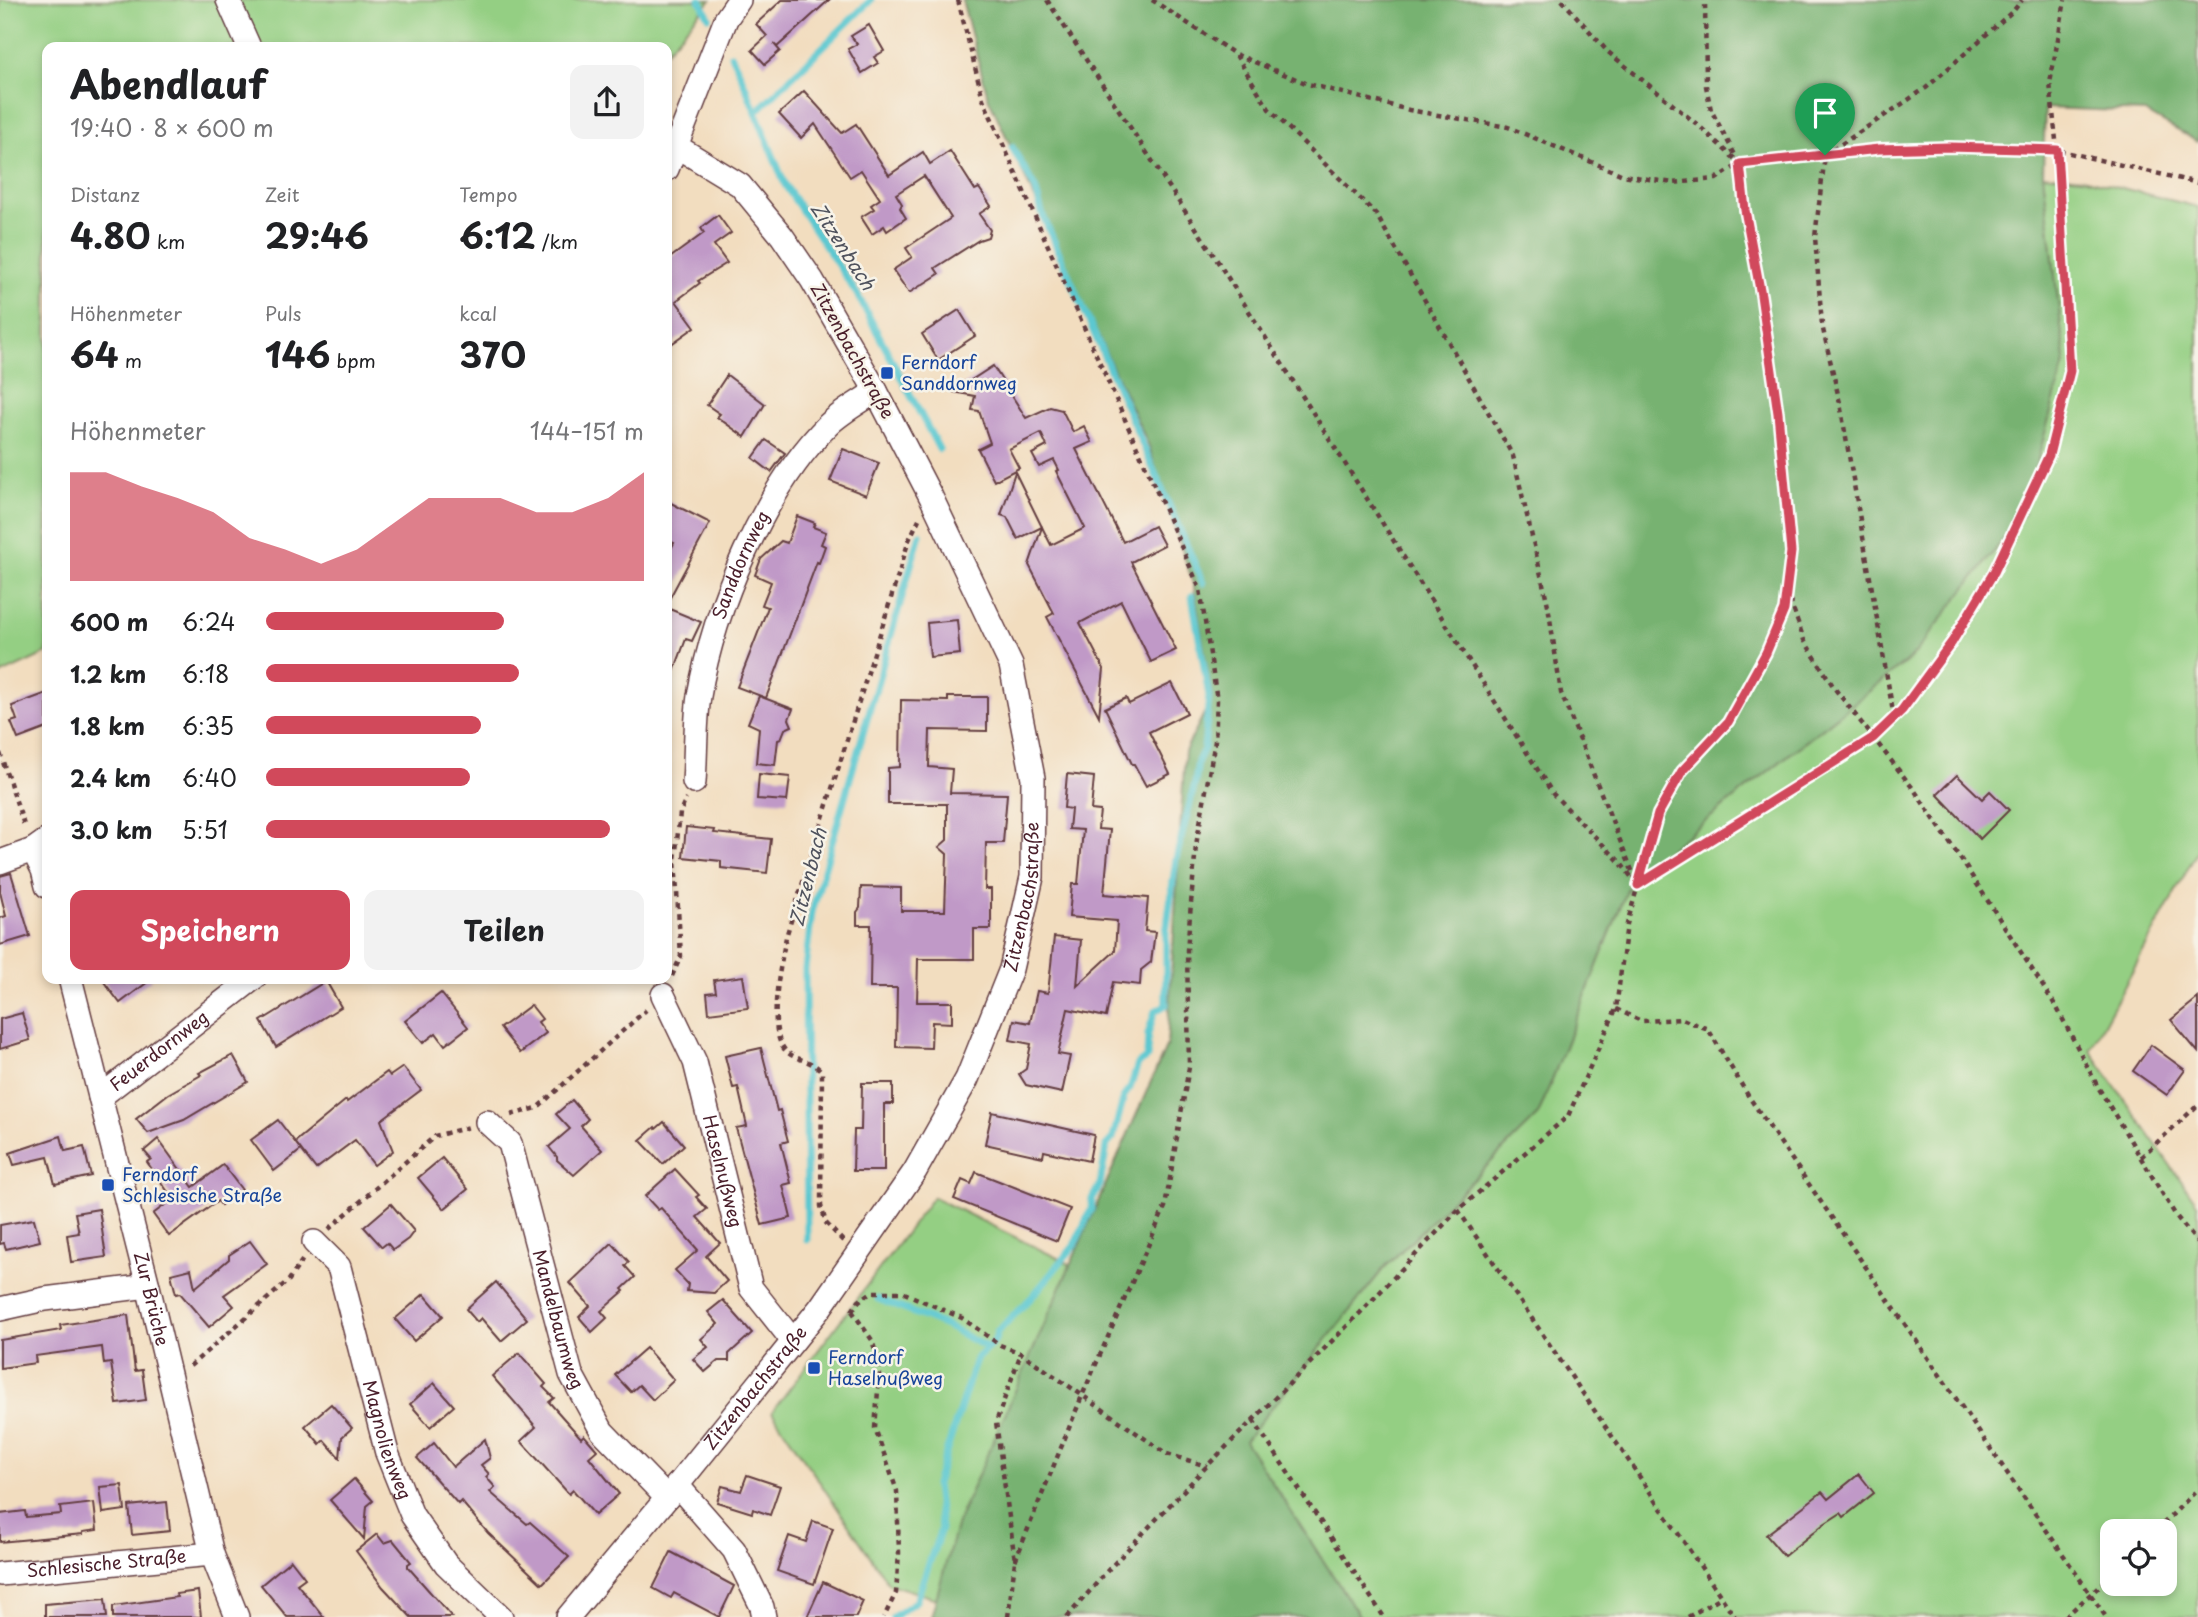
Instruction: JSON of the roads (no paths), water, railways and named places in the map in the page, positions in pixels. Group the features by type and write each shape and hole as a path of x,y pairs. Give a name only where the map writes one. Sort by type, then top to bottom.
{"street":[{"path":"228,0 247,42"},
{"path":"672,156 726,19 739,0"},
{"name":"Zitzenbachstraße","path":"568,1617 820,1308 915,1171 967,1079 1011,969 1032,877 1033,778 1011,665 930,497 876,391 812,280 782,236 740,185 676,146"},
{"name":"Sanddornweg","path":"694,782 699,698 717,624 753,534 792,467 829,424 876,391"},
{"path":"0,862 40,845"},
{"name":"Zur Brüche","path":"72,984 212,1553 237,1617"},
{"name":"Feuerdornweg","path":"100,1097 246,984"},
{"name":"Haselnußweg","path":"663,995 695,1062 751,1288 793,1341"},
{"name":"Mandelbaumweg","path":"487,1122 510,1143 571,1374 602,1431 734,1550 762,1607 764,1617"},
{"name":"Magnolienweg","path":"314,1242 339,1267 387,1454 412,1515 446,1564 501,1617"},
{"path":"0,1309 45,1299 148,1286"},
{"name":"Schlesische Straße","path":"0,1574 212,1553"}],"waterway":[{"name":"Zitzenbach","path":"700,0 709,17"},
{"path":"756,112 871,0"},
{"name":"Zitzenbach","path":"731,55 785,185 857,294 939,449"},
{"path":"1012,147 1035,188 1043,216 1203,583"},
{"name":"Zitzenbach","path":"807,1240 805,969 812,912 920,534"},
{"path":"988,1348 995,1340 997,1332 1032,1297 1074,1246 1100,1184 1107,1145 1113,1138 1124,1096 1130,1088 1138,1064 1147,1057 1148,1034 1155,1011 1166,1005 1166,933 1176,859 1198,761 1204,749 1209,696 1192,596"},
{"name":"Zitzenbach","path":"878,1299 944,1325 988,1348 976,1359 936,1484 941,1529 916,1601 893,1617"}],"place":[{"name":"Ferndorf Sanddornweg","path":"887,373"},
{"name":"Ferndorf Schlesische Straße","path":"108,1185"},
{"name":"Ferndorf Haselnußweg","path":"814,1368"}]}
